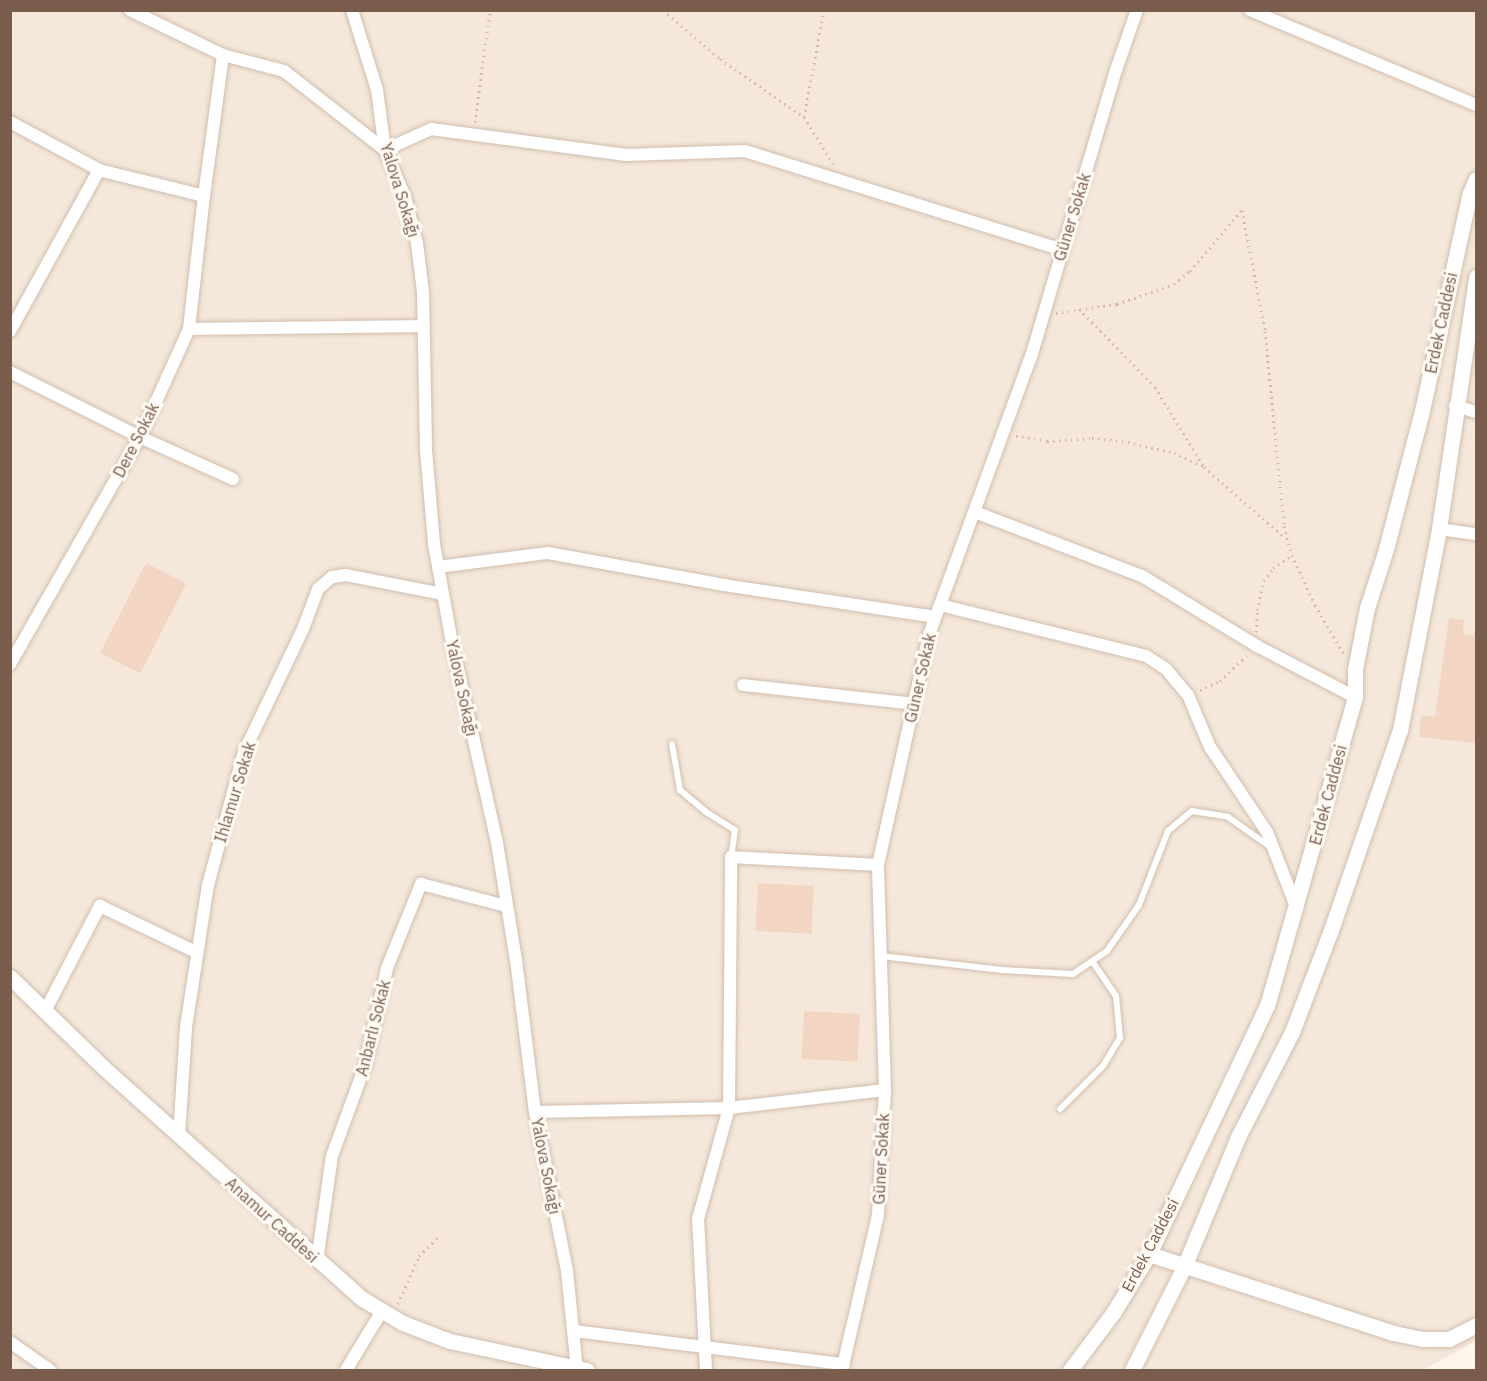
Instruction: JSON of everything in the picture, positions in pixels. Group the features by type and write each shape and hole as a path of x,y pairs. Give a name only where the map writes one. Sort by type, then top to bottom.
{"street":[{"path":"130,10 224,55 284,71 385,150 431,129 626,155 745,151 1062,250"},
{"name":"Yalova Sokağı","path":"352,10 377,90 385,150 405,197 417,243 424,326 426,450 438,567 497,843 516,960 535,1112 567,1271 580,1370"},
{"name":"Güner Sokak","path":"843,1367 878,1215 885,1090 878,864 914,704 938,611 1044,316 1062,250 1137,10"},
{"path":"1250,10 1476,105"},
{"name":"Dere Sokak","path":"10,664 140,437 189,329 204,196 224,55"},
{"path":"10,122 99,170 204,196"},
{"path":"10,331 99,170"},
{"name":"Erdek Caddesi","path":"1070,1371 1113,1313 1149,1254 1267,1006 1297,909 1355,697 1354,669 1367,608 1386,549 1421,415 1470,193 1476,179"},
{"name":"Erdek Caddesi","path":"1132,1371 1184,1267 1238,1137 1292,1032 1400,730 1439,530 1455,406 1476,277"},
{"path":"189,329 424,326"},
{"path":"10,372 140,437 233,479"},
{"path":"1455,406 1476,411"},
{"path":"975,512 1142,576 1257,646 1355,697"},
{"path":"1439,530 1476,534"},
{"path":"438,567 549,553 724,585 938,611 1146,656 1166,669 1186,692 1210,747 1258,817 1275,850 1297,909"},
{"name":"Ihlamur Sokak","path":"179,1136 186,1027 208,885 244,752 322,584 332,577 345,575 442,594"},
{"path":"743,686 914,704"},
{"path":"706,1371 699,1219 729,1108 731,857 878,864"},
{"name":"Anbarlı Sokak","path":"317,1261 332,1156 365,1066 387,968 421,884 506,906"},
{"path":"45,1011 100,906 196,952"},
{"name":"Anamur Caddesi","path":"10,977 179,1136 341,1283 387,1314 450,1341 580,1370"},
{"path":"535,1112 729,1108 885,1090"},
{"path":"1149,1254 1394,1333 1423,1339 1449,1339 1476,1325"},
{"path":"346,1371 387,1314"},
{"path":"574,1331 705,1345 843,1367"},
{"path":"10,1342 50,1371"}],"lane":[{"path":"672,744 680,790 706,812 735,830 731,857"},
{"path":"881,956 1002,970 1073,974 1107,951 1139,905 1168,831 1192,811 1228,817 1275,850"},
{"path":"1060,1109 1103,1066 1120,1038 1116,996 1092,962"}],"path":[{"path":"473,135 490,10"},
{"path":"663,10 720,59 804,117 844,182"},
{"path":"804,117 824,10"},
{"path":"1044,316 1127,302 1174,284 1190,271 1242,210 1266,331 1281,511 1287,539 1292,555 1327,629 1354,669"},
{"path":"1079,309 1155,387 1204,467"},
{"path":"1004,432 1047,441 1092,438 1128,442 1174,453 1204,467 1287,539"},
{"path":"1186,692 1206,689 1220,681 1257,646 1257,609 1264,581 1273,568 1292,555"},
{"path":"387,1314 419,1256 438,1237"}],"shaded area":[{"path":"10,11 1476,11 1476,1341 1423,1370 11,1370"}],"building":[{"path":"146,563 186,583 140,673 100,653"},
{"path":"1449,618 1464,620 1463,634 1476,636 1476,743 1419,737 1421,715 1435,717"},
{"path":"758,883 814,886 811,934 755,931"},
{"path":"804,1011 860,1014 857,1062 801,1059"}]}
